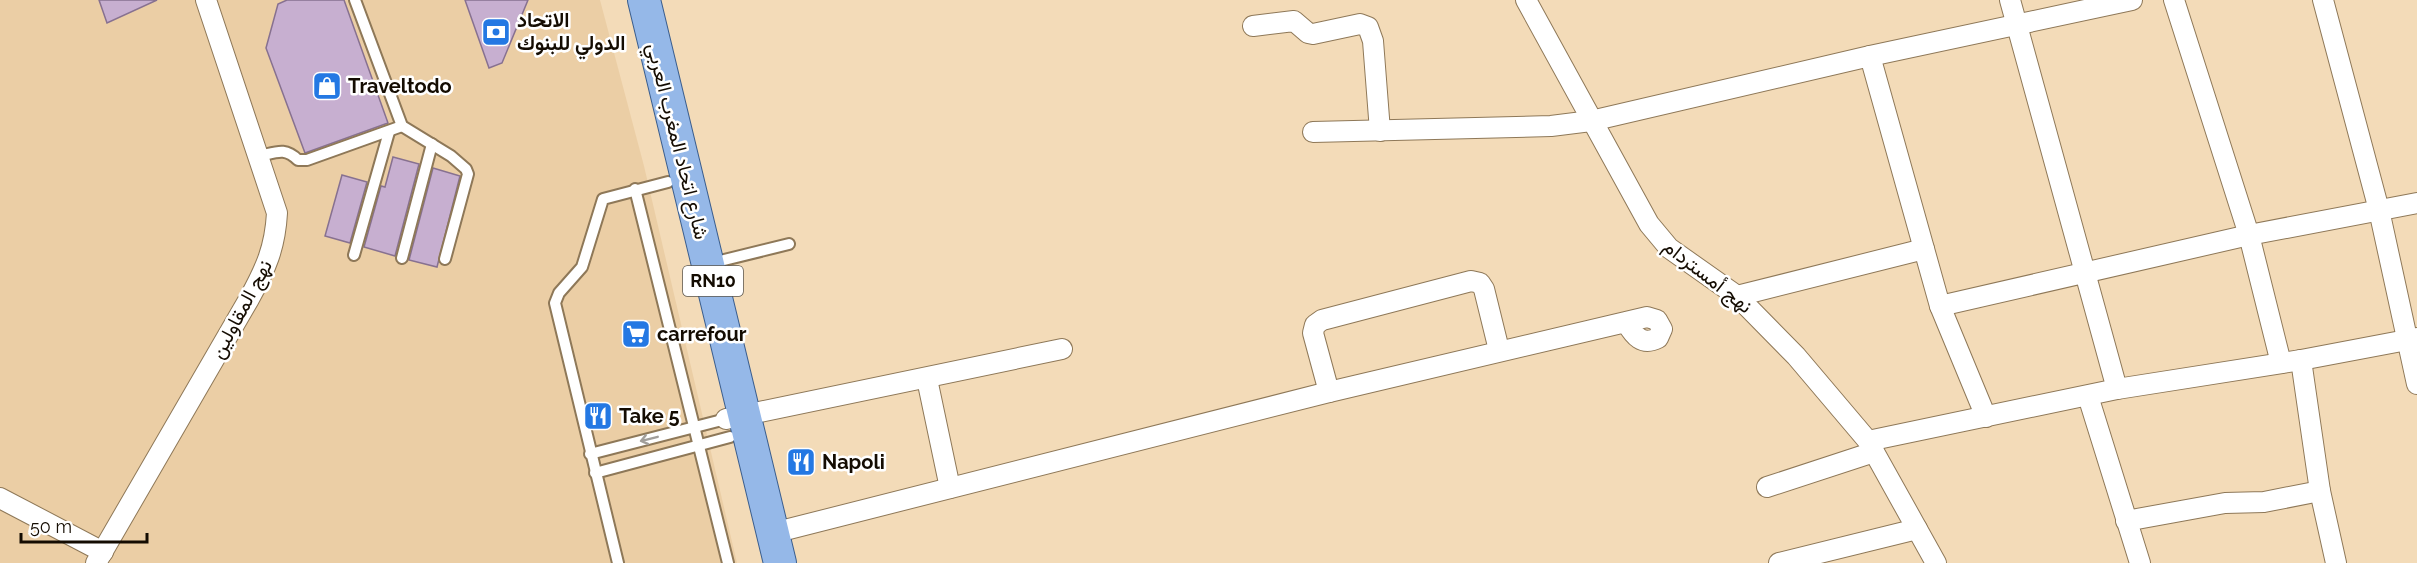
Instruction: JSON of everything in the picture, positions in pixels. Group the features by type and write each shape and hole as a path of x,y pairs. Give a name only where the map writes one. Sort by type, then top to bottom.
{"main road":[{"name":"شارع اتحاد المغرب العربي","path":"625,0 669,182 734,424 777,548"},
{"name":"شارع اتحاد المغرب العربي","path":"644,0 708,264 760,563"}],"street":[{"name":"نهج المقاولين","path":"100,557 266,267 276,240 277,213 260,156 206,0"},
{"name":"نهج أمستردام","path":"1526,0 1591,121 1660,239 1669,248 1737,296 1796,356 1871,446 1936,563"},
{"path":"2010,0 2117,389"},
{"path":"1313,132 1551,126 1591,121 1870,56 2132,0"},
{"path":"2174,0 2249,235 2281,363"},
{"path":"2323,0 2412,339 2417,384"},
{"path":"1253,26 1294,21 1308,33 1313,34 1360,24 1368,27 1373,40 1380,131"},
{"path":"1870,56 1940,306 1986,417"},
{"path":"1940,306 2249,235 2417,203"},
{"path":"1737,296 1924,249"},
{"path":"1329,392 1313,333 1315,325 1322,320 1472,281 1480,283 1484,289 1499,350"},
{"path":"777,548 950,488 1499,350 1626,322"},
{"path":"1767,487 1871,446 1986,417 2117,389 2301,360 2412,339"},
{"path":"734,424 1062,349"},
{"path":"2301,360 2320,491 2336,563"},
{"path":"927,379 950,488"},
{"path":"2088,396 2140,563"},
{"path":"2126,521 2225,503 2264,502 2320,491"},
{"path":"0,498 100,557"},
{"path":"1779,563 1917,529"}],"lane":[{"path":"355,0 402,126 452,156 466,169 468,174 445,259"},
{"path":"260,156 283,150 289,151 298,160 307,160 402,126"},
{"path":"354,255 389,132"},
{"path":"402,258 432,144"},
{"path":"618,563 555,303 560,293 582,267 603,199 669,182"},
{"path":"635,189 728,563"},
{"path":"708,264 789,244"},
{"path":"590,454 694,428 734,424"},
{"path":"595,472 698,445 734,424"}],"shaded area":[{"path":"0,0 600,0 644,166 737,563 0,563"}],"building":[{"path":"99,0 157,0 107,23"},
{"name":"Traveltodo","path":"287,0 344,0 388,123 305,153 266,48 278,4"},
{"name":"الاتحاد الدولي للبنوك","path":"465,0 528,0 502,63 489,68"},
{"path":"393,157 419,164 395,256 364,247 381,186 385,187"},
{"path":"433,168 460,176 437,267 409,260"},
{"path":"342,175 367,182 350,243 325,236"}],"place":[{"name":"الاتحاد الدولي للبنوك","path":"496,32"},
{"name":"Traveltodo","path":"327,86"},
{"name":"carrefour","path":"636,334"},
{"name":"Take 5","path":"598,416"},
{"name":"Napoli","path":"801,462"}]}
